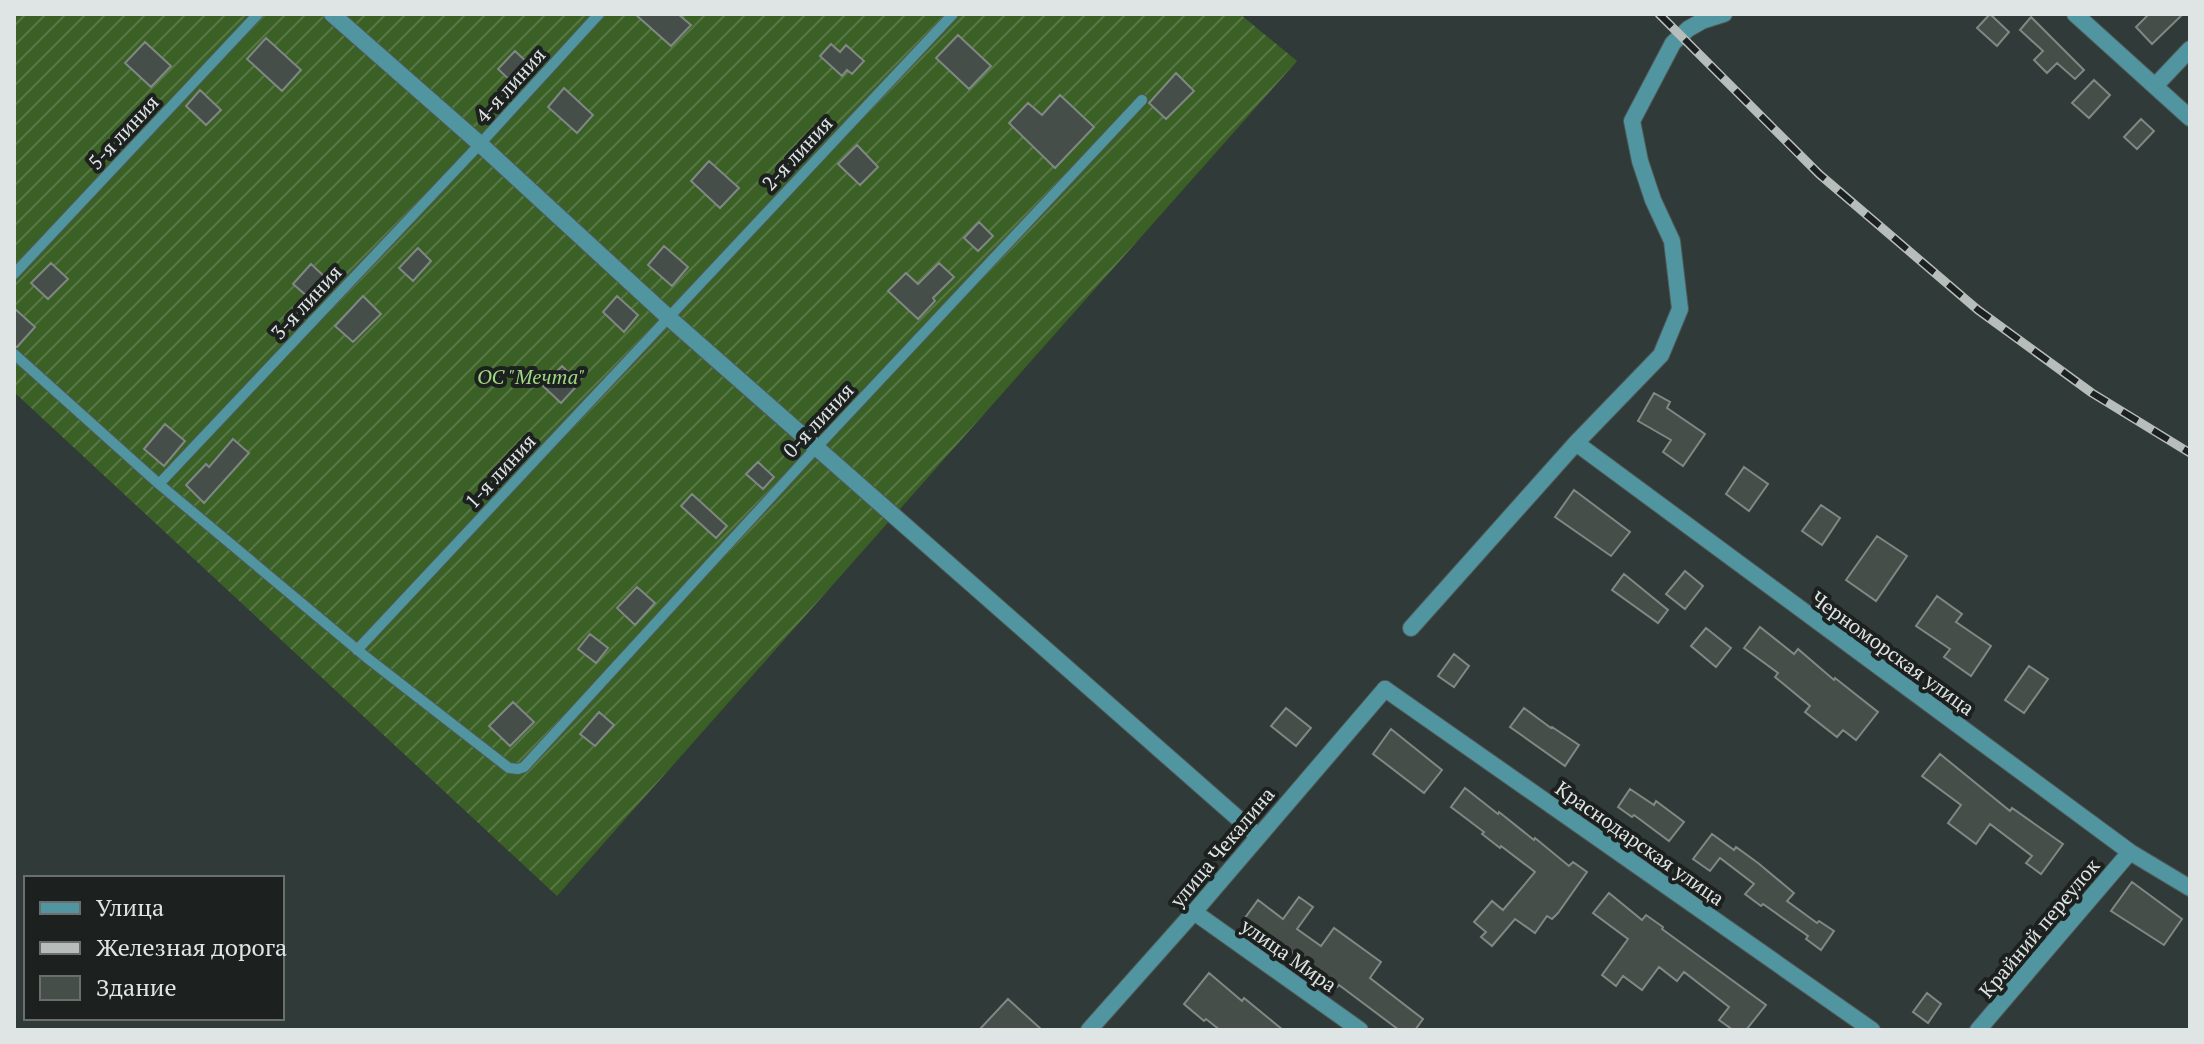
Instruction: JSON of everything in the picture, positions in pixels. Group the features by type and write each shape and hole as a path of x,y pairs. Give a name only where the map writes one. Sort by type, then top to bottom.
{"street":[{"path":"332,14 480,144 668,317 1258,836"},
{"path":"1411,628 1576,443 1661,355 1680,309 1672,241 1653,200 1640,161 1632,121 1673,43 1702,21 1724,14"},
{"path":"2075,14 2190,118"},
{"path":"2155,86 2190,49"},
{"name":"Черноморская улица","path":"1576,443 2130,852 2190,888"},
{"name":"улица Чекалина","path":"1089,1030 1385,689"},
{"name":"Краснодарская улица","path":"1385,689 1872,1030"},
{"name":"Крайний переулок","path":"1978,1030 2130,852"},
{"name":"улица Мира","path":"1194,912 1360,1030"}],"lane":[{"name":"5-я линия","path":"14,274 258,14"},
{"name":"4-я линия","path":"480,144 599,14"},
{"name":"2-я линия","path":"668,317 953,14"},
{"name":"0-я линия","path":"357,650 509,768 524,767 816,448 1142,100"},
{"name":"3-я линия","path":"159,484 480,144"},
{"name":"1-я линия","path":"357,650 668,317"},
{"path":"14,354 159,484 357,650"}],"green space":[{"name":"ОС \"Мечта\"","path":"14,14 1240,14 1297,61 557,896 14,392"}],"building":[{"path":"635,14 678,14 691,25 671,46"},
{"path":"1990,14 2009,32 1997,46 1977,28"},
{"path":"2149,14 2183,14 2152,44 2136,27"},
{"path":"2031,17 2084,70 2075,79 2057,63 2047,73 2034,60 2043,51 2020,30"},
{"path":"958,35 991,66 969,89 936,58"},
{"path":"266,38 301,70 282,91 247,59"},
{"path":"145,42 171,66 151,87 125,63"},
{"path":"831,44 840,52 846,45 864,61 852,74 847,70 842,76 820,56"},
{"path":"515,51 531,66 514,84 498,69"},
{"path":"1176,73 1194,91 1166,119 1149,103"},
{"path":"2094,80 2110,95 2089,118 2072,103"},
{"path":"564,88 593,115 577,133 548,107"},
{"path":"200,90 221,110 206,125 186,106"},
{"path":"1060,95 1094,127 1055,168 1009,123 1028,103 1042,115"},
{"path":"2141,119 2154,131 2137,149 2124,137"},
{"path":"857,145 878,167 860,185 838,164"},
{"path":"709,161 739,188 720,208 691,181"},
{"path":"979,222 993,236 978,251 964,238"},
{"path":"664,246 688,267 672,286 648,265"},
{"path":"418,248 431,261 413,281 399,268"},
{"path":"51,263 68,279 48,299 31,283"},
{"path":"939,263 954,277 918,319 888,291 906,273 918,284"},
{"path":"311,264 326,278 308,297 293,284"},
{"path":"363,296 381,314 353,342 335,326"},
{"path":"617,296 638,315 624,332 603,312"},
{"path":"14,308 35,327 17,347 14,346"},
{"path":"562,366 572,376 567,382 575,388 561,403 543,386"},
{"path":"1654,393 1670,402 1667,408 1705,434 1683,466 1663,452 1671,440 1638,421"},
{"path":"165,424 185,441 164,466 144,449"},
{"path":"233,439 249,453 204,503 186,485 206,464 209,467"},
{"path":"758,462 774,477 763,489 746,474"},
{"path":"1744,467 1768,484 1749,511 1726,494"},
{"path":"1574,490 1630,532 1611,556 1555,517"},
{"path":"692,494 727,526 716,538 681,506"},
{"path":"1821,505 1840,518 1822,545 1802,531"},
{"path":"1877,536 1907,556 1876,601 1846,580"},
{"path":"1685,571 1703,586 1685,609 1666,594"},
{"path":"1624,574 1668,610 1658,623 1612,590"},
{"path":"637,587 655,603 635,625 617,608"},
{"path":"1937,596 1962,614 1956,622 1991,646 1971,676 1944,657 1950,649 1916,626"},
{"path":"1760,627 1794,654 1798,649 1878,712 1856,740 1843,730 1837,737 1805,712 1810,706 1775,677 1778,673 1744,648"},
{"path":"1706,628 1731,648 1716,667 1691,646"},
{"path":"590,634 608,648 596,663 578,649"},
{"path":"1454,654 1469,666 1454,687 1438,676"},
{"path":"2029,666 2048,679 2024,713 2005,700"},
{"path":"513,702 534,722 510,746 489,726"},
{"path":"1286,708 1311,728 1296,746 1271,726"},
{"path":"1524,708 1579,745 1565,766 1510,727"},
{"path":"599,712 614,725 595,746 580,734"},
{"path":"1391,729 1442,770 1424,793 1373,754"},
{"path":"1940,754 2010,811 2012,808 2063,844 2041,874 2026,863 2032,856 1990,824 1976,844 1948,823 1961,805 1922,776"},
{"path":"1465,788 1569,866 1573,862 1587,872 1558,913 1552,919 1547,916 1535,933 1515,919 1492,946 1481,937 1486,932 1474,922 1492,901 1503,910 1535,872 1500,848 1451,807"},
{"path":"1630,789 1654,805 1656,801 1684,822 1669,841 1618,807"},
{"path":"1712,834 1758,863 1794,893 1787,901 1817,923 1819,921 1834,931 1821,950 1806,939 1808,936 1745,894 1754,884 1720,858 1710,871 1693,859"},
{"path":"2132,882 2182,919 2164,945 2111,911"},
{"path":"1609,893 1642,920 1646,915 1663,927 1766,1005 1746,1030 1733,1030 1719,1020 1729,1007 1684,972 1677,981 1659,967 1642,990 1623,976 1616,986 1602,975 1628,939 1593,913"},
{"path":"1299,897 1313,907 1297,929 1321,946 1334,928 1381,962 1370,978 1423,1019 1415,1030 1399,1030 1266,933 1263,938 1242,922 1258,900 1283,919"},
{"path":"1209,973 1283,1030 1220,1030 1206,1019 1204,1021 1184,1004"},
{"path":"1927,993 1941,1004 1928,1023 1913,1012"},
{"path":"1008,999 1042,1030 979,1030"}],"railway":[{"path":"1659,14 1819,174 1978,310 2092,393 2190,453"}]}
